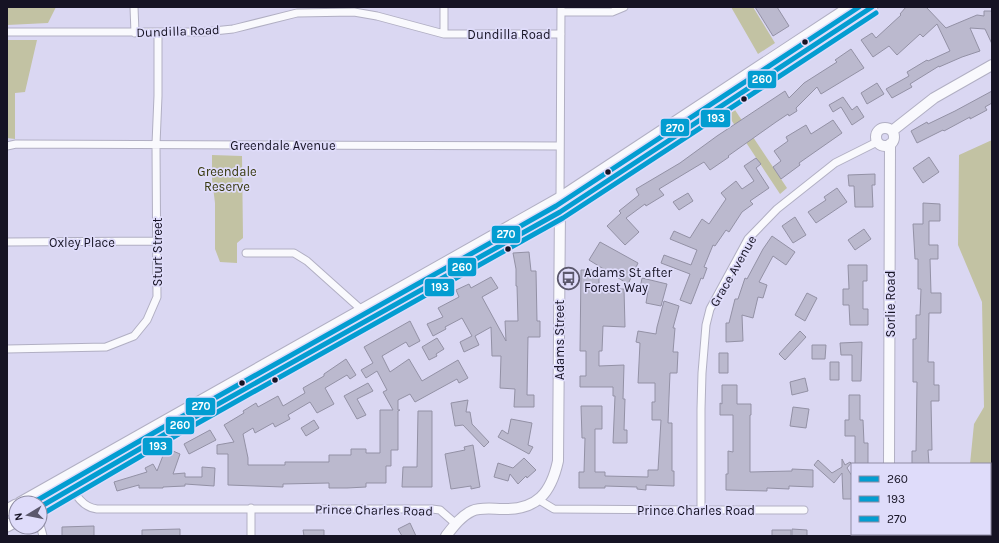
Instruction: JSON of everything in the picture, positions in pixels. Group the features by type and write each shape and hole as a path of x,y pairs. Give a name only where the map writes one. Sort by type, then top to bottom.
{"main road":[{"path":"34,495 560,198 850,7"},
{"path":"48,502 134,452 560,212 872,7"}],"street":[{"path":"134,7 135,32"},
{"path":"444,7 444,34"},
{"path":"561,10 612,12 624,7"},
{"name":"Adams Street","path":"539,500 550,487 555,475 558,461 561,10"},
{"name":"Dundilla Road","path":"7,32 204,32 233,29 297,13 354,12 377,16 444,34 560,34"},
{"name":"Sturt Street","path":"7,349 106,347 134,336 147,320 157,297 156,144 158,33"},
{"path":"892,131 934,98 992,65"},
{"path":"885,128 892,131 894,138 890,144 882,145 878,142 876,136 879,130 885,128"},
{"name":"Grace Avenue","path":"701,510 702,373 706,325 710,309 748,239 777,209 835,164 878,142"},
{"name":"Greendale Avenue","path":"7,146 16,144 560,146"},
{"name":"Sorlie Road","path":"889,463 890,144"},
{"name":"Oxley Place","path":"7,242 157,241"},
{"path":"246,253 294,253 307,261 363,310 369,320"},
{"name":"Prince Charles Road","path":"66,477 72,489 85,505 90,508 97,509 432,509 440,510 456,524"},
{"path":"446,536 464,515 473,510 520,508 539,500"},
{"name":"Prince Charles Road","path":"539,500 554,509 804,510"},
{"path":"250,508 251,536"}],"green space":[{"path":"7,7 56,7 48,23 7,25"},
{"path":"731,7 753,7 775,43 758,54"},
{"path":"7,40 37,40 25,92 15,93 15,139 7,138"},
{"path":"735,110 787,188 780,194 728,115"},
{"path":"992,140 992,496 991,463 970,463 974,424 984,407 982,302 958,245 959,155"},
{"name":"Greendale Reserve","path":"212,155 242,156 243,238 237,243 237,263 220,262 215,249 215,203 212,179"}],"building":[{"path":"755,7 777,7 789,26 773,36"},
{"path":"906,7 926,7 946,28 977,15 984,16 984,11 992,11 992,44 985,29 970,28 980,51 939,66 910,84 912,87 892,98 886,89 909,76 907,72 927,60 928,61 950,51 937,24 923,37 920,34 897,55 889,46 873,57 861,40 872,33 876,38 901,15 900,14"},
{"path":"851,49 864,68 821,94 817,87 796,108 797,111 789,116 788,114 776,122 710,170 704,162 659,189 664,195 646,206 645,204 626,218 639,232 625,245 607,226 621,213 619,211 639,195 636,189 680,163 717,136 785,91 789,98 804,83 837,62 835,60"},
{"path":"877,83 884,94 867,104 861,93"},
{"path":"992,91 992,103 985,107 987,110 917,143 911,131 927,122 928,124 955,111"},
{"path":"843,97 852,110 857,106 864,117 852,125 841,107 833,112 829,105"},
{"path":"833,120 842,133 799,163 800,165 781,179 773,167 781,161 774,151 788,141 786,137 806,125 811,134"},
{"path":"929,157 939,172 923,183 913,168"},
{"path":"756,158 761,164 756,168 769,188 750,201 753,204 742,212 729,232 726,230 715,246 713,245 704,267 707,268 703,279 701,278 691,304 680,300 690,274 661,263 664,255 691,265 697,250 670,239 674,231 690,238 702,219 709,224 726,199 721,193 736,181 742,189 754,181 744,166"},
{"path":"875,174 875,185 872,185 873,207 855,207 854,186 849,186 848,175"},
{"path":"837,188 847,202 816,223 808,212 826,200 824,197"},
{"path":"688,193 693,201 679,210 673,202"},
{"path":"923,203 940,204 940,221 929,221 929,245 938,245 938,259 930,259 931,293 941,293 941,313 929,313 928,362 934,362 934,385 939,385 939,401 931,401 932,450 928,450 929,463 912,463 912,451 916,451 917,382 913,382 913,339 916,339 916,315 920,315 921,289 918,289 918,259 915,259 913,224 923,224"},
{"path":"795,217 806,235 793,243 782,226"},
{"path":"864,229 871,239 855,250 848,240"},
{"path":"772,236 795,252 786,265 773,256 759,282 767,285 763,298 758,297 753,318 742,315 743,341 726,342 726,323 729,323 735,299 738,299 745,278 747,279 763,249"},
{"path":"600,242 638,263 628,284 589,260"},
{"path":"529,252 531,271 536,271 537,321 540,321 540,337 528,337 527,395 534,395 534,407 514,407 515,389 500,388 501,356 492,356 491,327 475,336 479,345 464,352 460,342 472,336 462,318 445,327 446,329 433,336 427,324 443,317 438,308 459,297 456,290 469,284 471,288 491,277 498,288 482,297 506,341 505,321 518,321 516,269 513,253"},
{"path":"848,265 867,265 867,281 863,281 863,309 868,309 868,325 850,325 849,305 843,305 843,289 849,289"},
{"path":"581,270 599,270 599,289 624,289 625,327 603,326 602,351 599,351 599,366 624,365 624,430 627,430 627,443 613,443 615,396 613,396 613,387 580,387 580,376 586,376 586,351 580,351"},
{"path":"642,278 667,284 661,306 646,303 648,291 640,289"},
{"path":"807,293 817,298 805,321 795,315"},
{"path":"664,301 679,306 673,328 675,328 673,352 678,352 677,373 670,373 668,423 672,423 672,471 674,471 674,486 646,485 646,490 637,489 637,487 605,486 605,488 579,488 579,472 584,472 585,438 582,438 581,406 602,406 602,429 595,429 595,472 605,472 605,476 648,477 648,470 658,470 661,420 652,420 652,402 655,402 655,383 638,383 640,343 636,342 638,331 656,334"},
{"path":"410,321 420,341 409,347 406,342 382,356 390,372 409,359 422,381 458,360 468,378 459,383 457,379 415,402 410,394 398,400 398,410 400,410 398,411 398,450 391,450 391,466 386,466 386,483 366,483 366,487 347,488 329,488 329,483 283,484 283,487 228,485 228,454 217,454 217,445 234,442 224,425 244,413 243,411 256,403 258,407 278,396 283,406 305,393 303,388 324,376 324,374 346,359 356,375 350,379 347,375 325,388 334,404 317,413 310,402 288,415 290,419 275,427 273,423 255,433 253,428 243,434 248,465 285,465 285,462 329,462 329,455 351,455 351,449 366,449 366,453 380,453 380,410 393,410 383,392 387,390 377,371 366,378 361,370 373,363 364,347"},
{"path":"800,331 806,337 785,360 779,354"},
{"path":"437,338 444,349 436,354 437,356 429,360 422,347"},
{"path":"862,342 861,381 852,381 852,355 841,355 840,343"},
{"path":"812,345 826,345 825,359 812,359"},
{"path":"719,353 728,353 728,373 719,373"},
{"path":"830,362 839,362 839,380 830,380"},
{"path":"805,378 808,391 792,395 790,382"},
{"path":"368,383 373,391 357,399 366,415 357,419 344,396"},
{"path":"722,385 737,385 737,404 751,404 750,472 792,471 792,469 813,470 813,487 789,486 789,489 767,488 767,491 726,490 728,451 733,452 733,415 720,415 720,403 722,404"},
{"path":"849,395 860,395 860,420 863,420 864,443 868,443 868,463 855,463 855,436 845,436 845,420 849,420"},
{"path":"468,400 466,412 470,412 472,424 489,442 484,447 463,425 455,426 451,403"},
{"path":"793,407 809,409 806,428 790,426"},
{"path":"418,411 432,411 432,487 402,487 403,467 417,467"},
{"path":"511,419 532,423 528,445 533,447 529,454 498,437 502,430 508,434"},
{"path":"314,420 319,428 306,436 301,428"},
{"path":"210,430 216,440 189,454 184,444"},
{"path":"473,445 480,487 471,489 471,486 451,489 445,454 465,450 464,447"},
{"path":"166,448 180,454 173,474 185,473 185,477 202,477 202,467 215,468 214,486 185,484 185,486 163,488 139,488 139,485 117,491 114,482 147,472 145,468 153,464 157,471"},
{"path":"524,458 536,470 527,478 526,476 518,484 510,474 508,481 494,477 498,463 513,468"},
{"path":"842,459 845,465 850,462 851,463 847,468 851,474 851,499 843,499 842,473 834,483 814,465 818,460 832,473 842,467"},
{"path":"410,523 416,536 402,536 398,529"},
{"path":"94,526 94,536 62,536 62,527"},
{"path":"180,529 180,536 142,536 142,530"},
{"path":"792,529 807,530 807,536 792,536"},
{"path":"303,530 324,530 324,536 304,536"},
{"path":"772,530 791,530 791,536 772,536"}],"transit line":[{"name":"270","path":"46,495 176,420 556,206 859,7"},
{"name":"260","path":"48,502 179,426 560,212 872,7"},
{"name":"193","path":"48,511 182,432 563,218 876,13"}],"place":[{"name":"Adams St after Forest Way","path":"568,279"}]}
